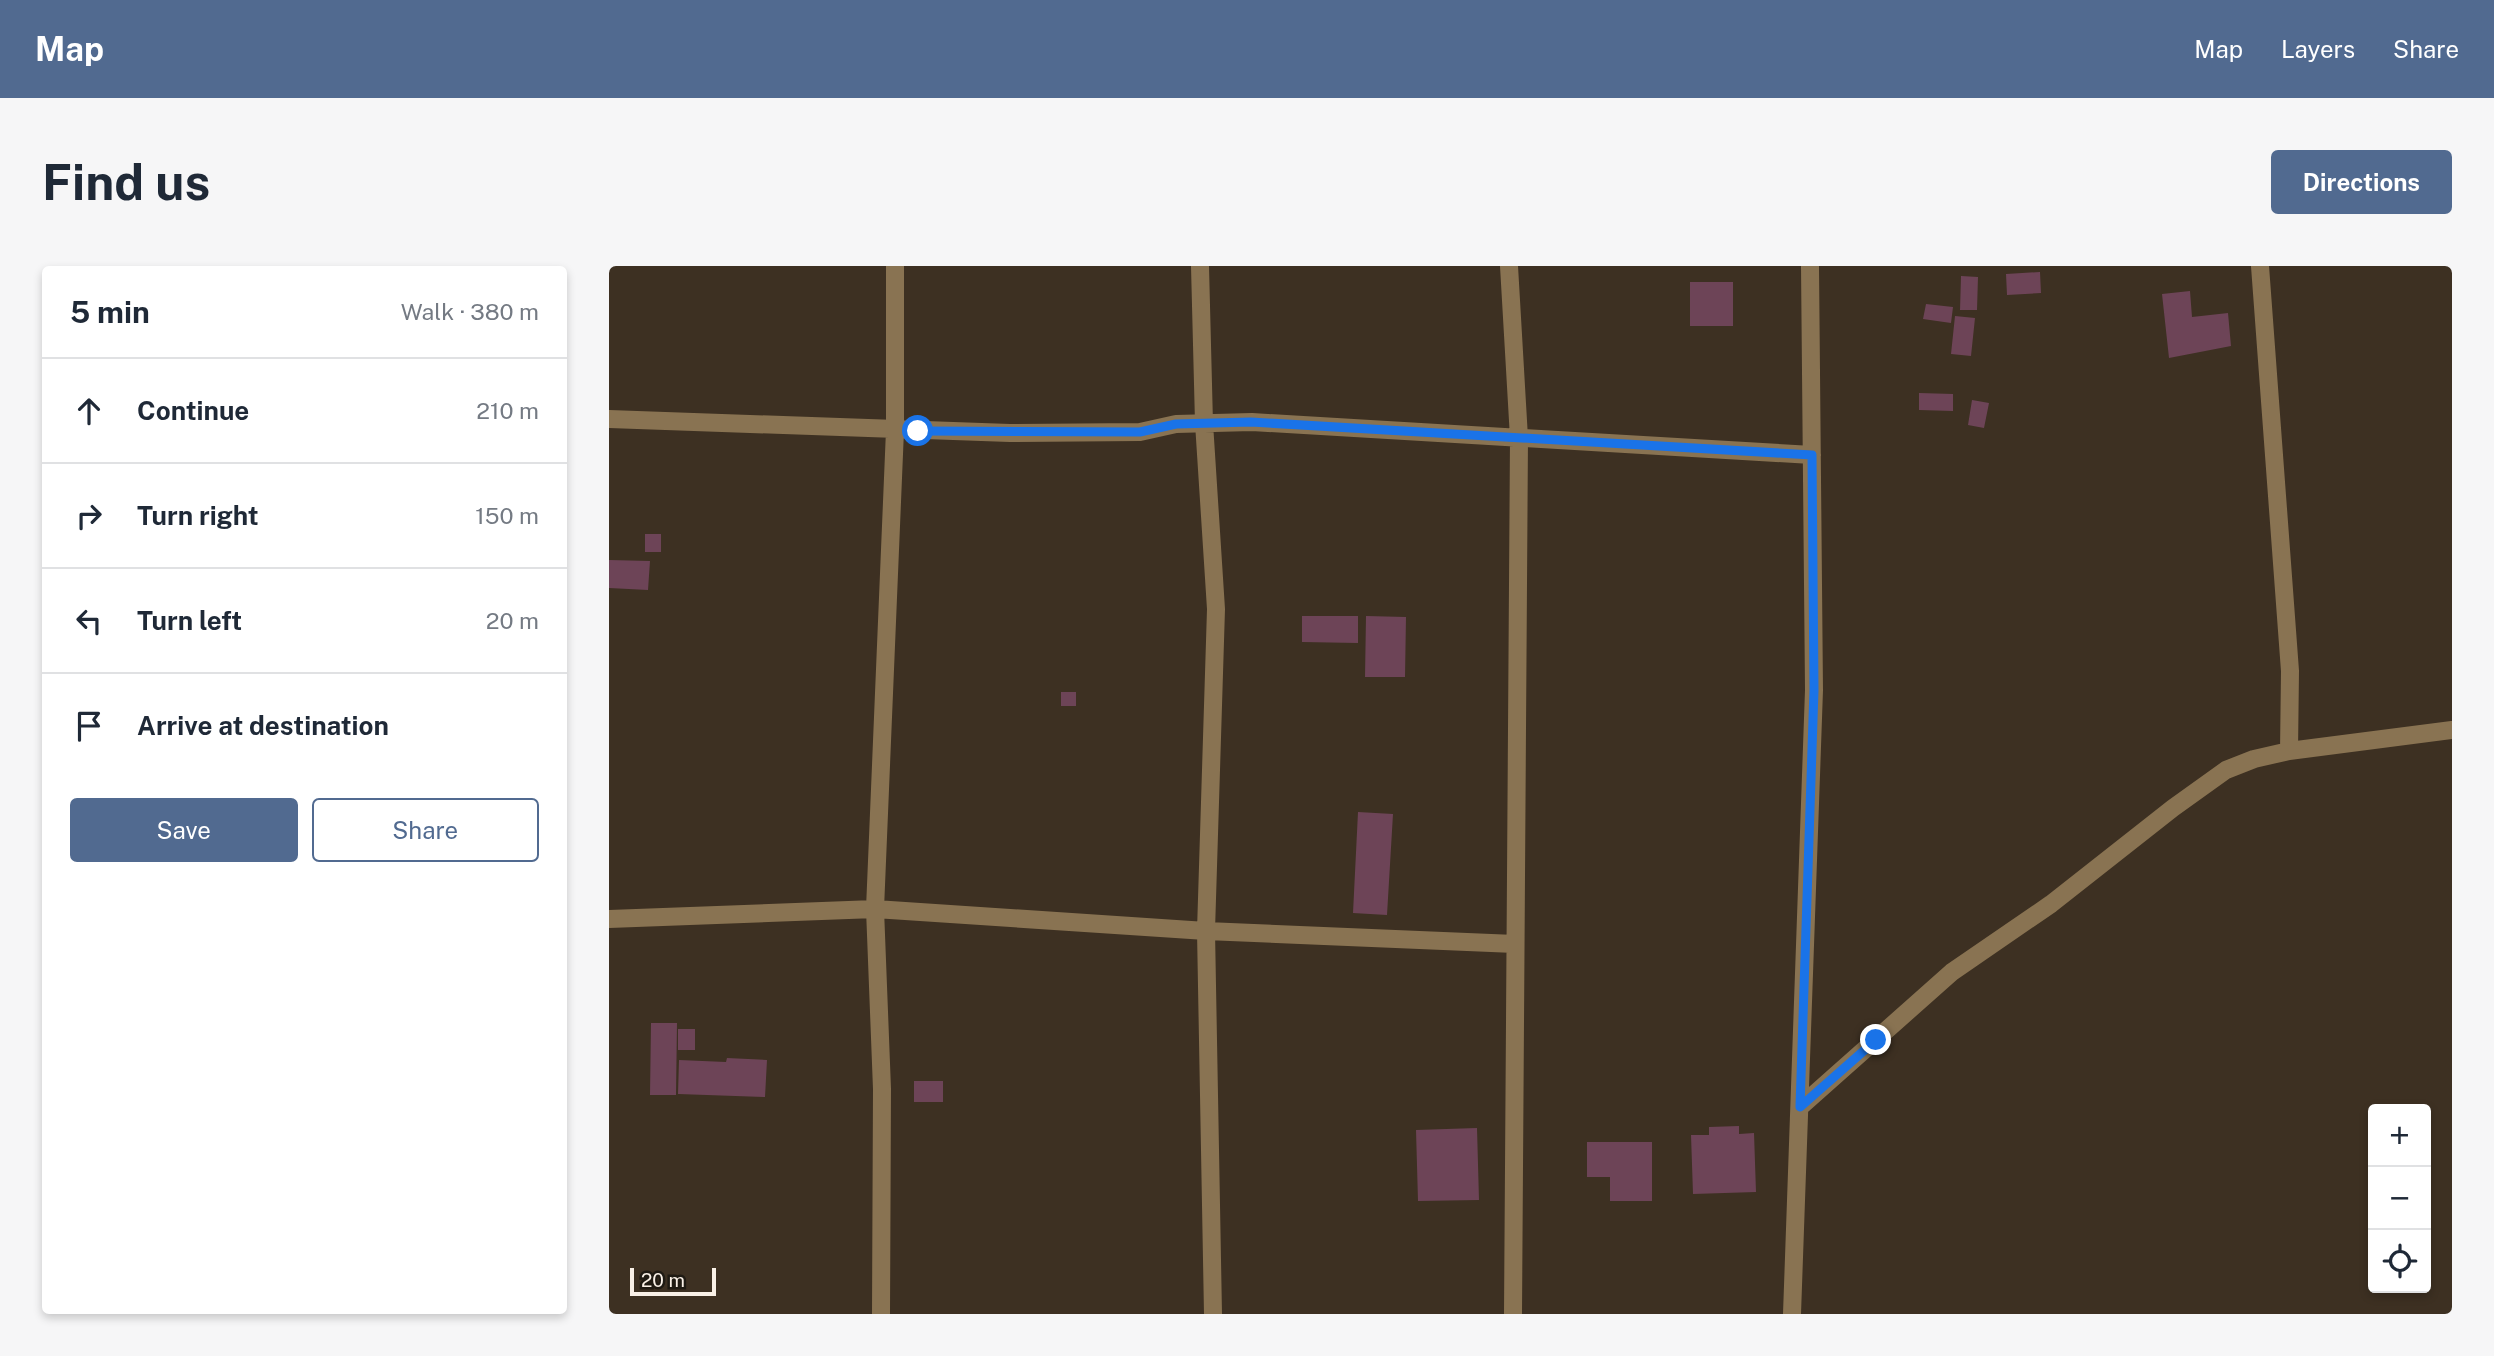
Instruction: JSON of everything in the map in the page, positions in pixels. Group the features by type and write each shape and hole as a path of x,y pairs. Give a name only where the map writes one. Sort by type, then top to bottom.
{"street":[{"path":"881,1314 882,1088 875,909 895,430 895,266"},
{"path":"1200,266 1203,423 1216,609 1206,931 1213,1314"},
{"path":"1509,266 1519,438 1513,1314"},
{"path":"1792,1314 1814,690 1810,266"},
{"path":"2260,266 2290,671 2289,751"},
{"path":"609,419 1010,433 1140,432 1176,424 1251,422 1812,455"},
{"path":"1800,1107 1952,972 2051,904 2226,770 2254,759 2289,751 2452,730"},
{"path":"609,919 875,909 1206,931 1515,944"}],"building":[{"path":"2040,272 2041,293 2007,295 2006,274"},
{"path":"1961,276 1978,277 1977,310 1960,310"},
{"path":"1690,282 1733,282 1733,326 1690,326"},
{"path":"2190,291 2192,317 2228,313 2231,346 2169,358 2162,294"},
{"path":"1926,304 1953,307 1951,323 1923,319"},
{"path":"1955,316 1975,318 1971,356 1951,354"},
{"path":"1919,393 1953,394 1953,411 1919,410"},
{"path":"1972,400 1989,403 1984,428 1968,425"},
{"path":"645,534 661,534 661,552 645,552"},
{"path":"609,560 650,561 648,590 609,588"},
{"path":"1302,616 1358,616 1358,643 1302,642"},
{"path":"1366,616 1406,617 1405,677 1365,677"},
{"path":"1061,692 1076,692 1076,706 1061,706"},
{"path":"1358,812 1393,814 1387,915 1353,913"},
{"path":"651,1023 677,1023 676,1095 650,1095"},
{"path":"678,1029 695,1029 695,1050 678,1050"},
{"path":"727,1058 767,1060 765,1097 678,1094 679,1060 726,1062"},
{"path":"914,1081 943,1081 943,1102 914,1102"},
{"path":"1739,1126 1739,1134 1754,1133 1756,1192 1693,1194 1691,1135 1709,1135 1709,1127"},
{"path":"1477,1128 1479,1200 1418,1201 1416,1130"},
{"path":"1587,1142 1652,1142 1652,1201 1610,1201 1610,1177 1587,1177"}],"route":[{"path":"918,431 1140,432 1176,424 1251,422 1812,455 1814,690 1800,1107 1876,1040"}]}
